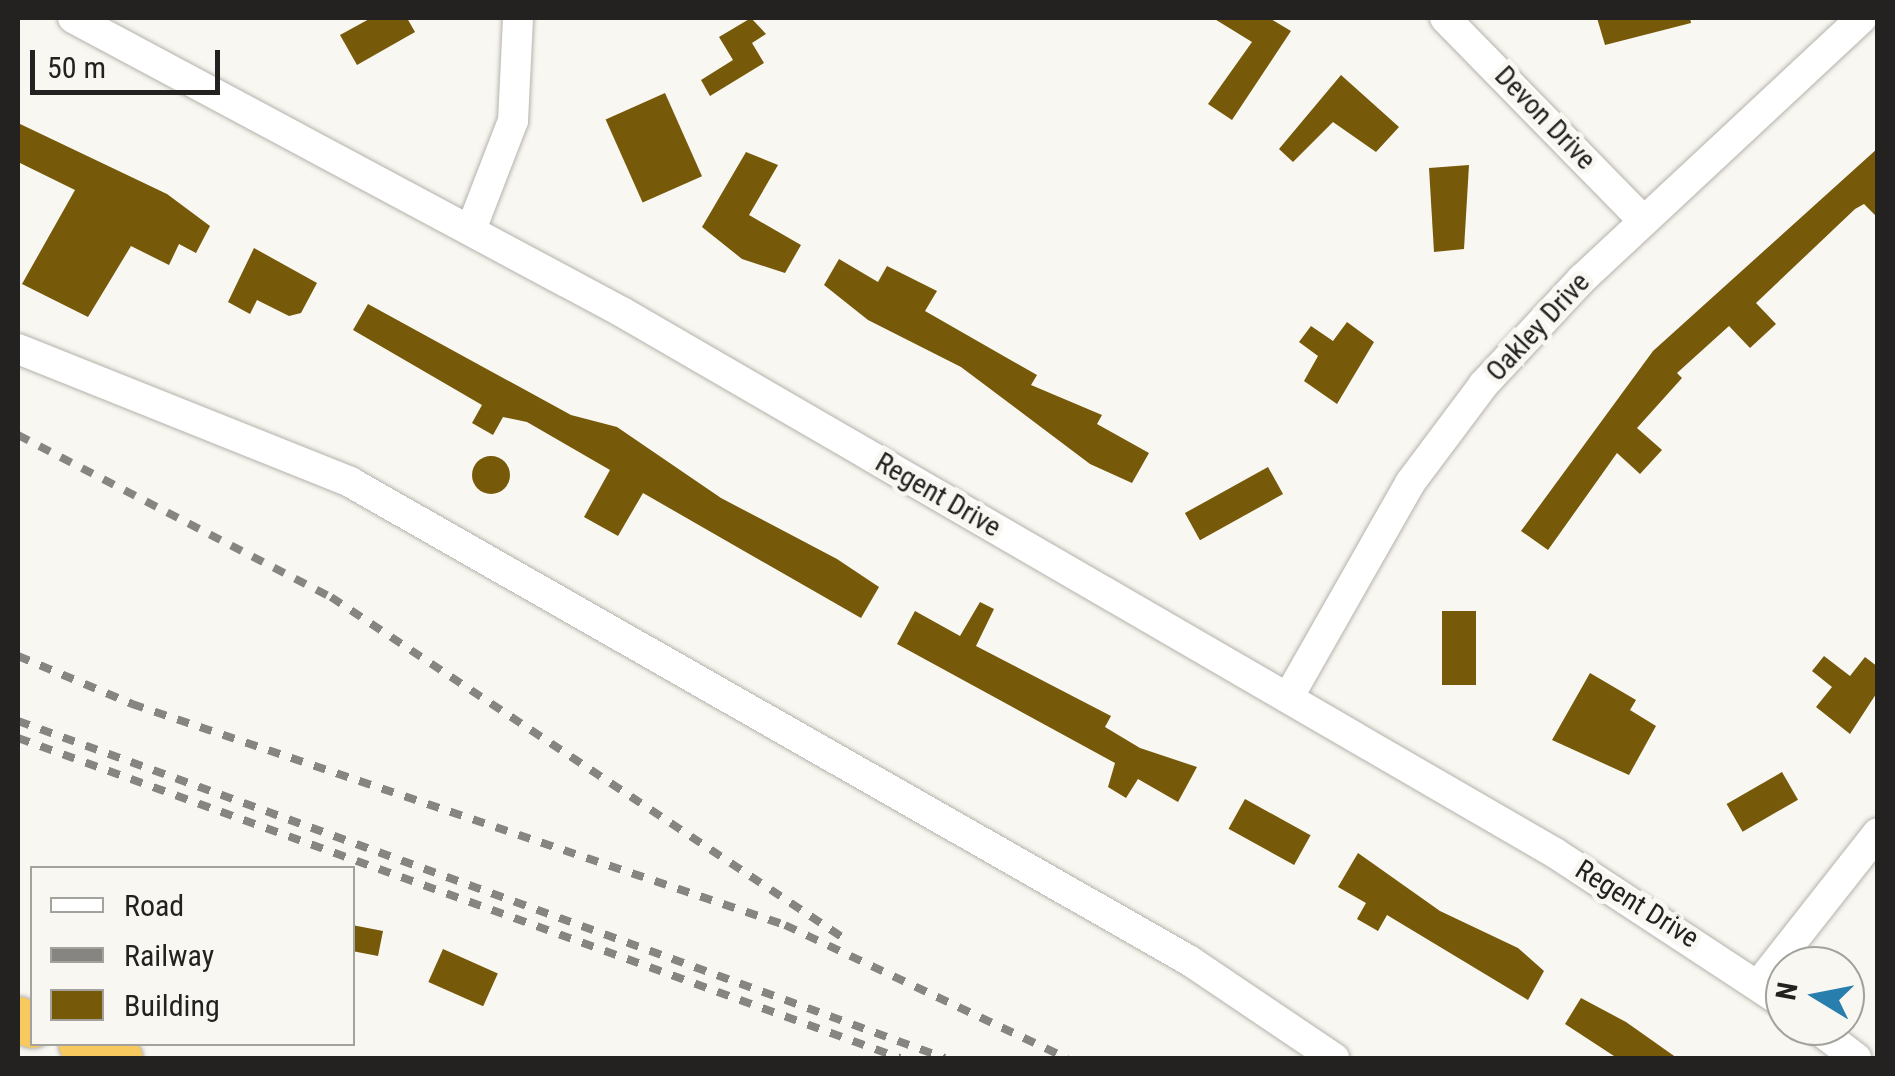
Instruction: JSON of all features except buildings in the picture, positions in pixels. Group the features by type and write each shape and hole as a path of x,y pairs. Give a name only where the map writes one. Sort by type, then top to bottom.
{"highway":[{"path":"87,1046 120,1058"}],"street":[{"name":"Regent Drive","path":"74,18 472,227 1288,698 1765,989"},
{"path":"472,227 517,102 518,18"},
{"name":"Devon Drive","path":"1445,18 1643,220"},
{"name":"Oakley Drive","path":"1288,698 1452,424 1643,220 1862,18"},
{"path":"18,348 350,482 1190,961 1334,1058"},
{"path":"1759,984 1878,834"}],"railway":[{"path":"18,435 331,597 845,939"},
{"path":"18,656 132,704 785,925 1067,1058"},
{"path":"18,721 945,1058"},
{"path":"18,738 900,1058"}]}
